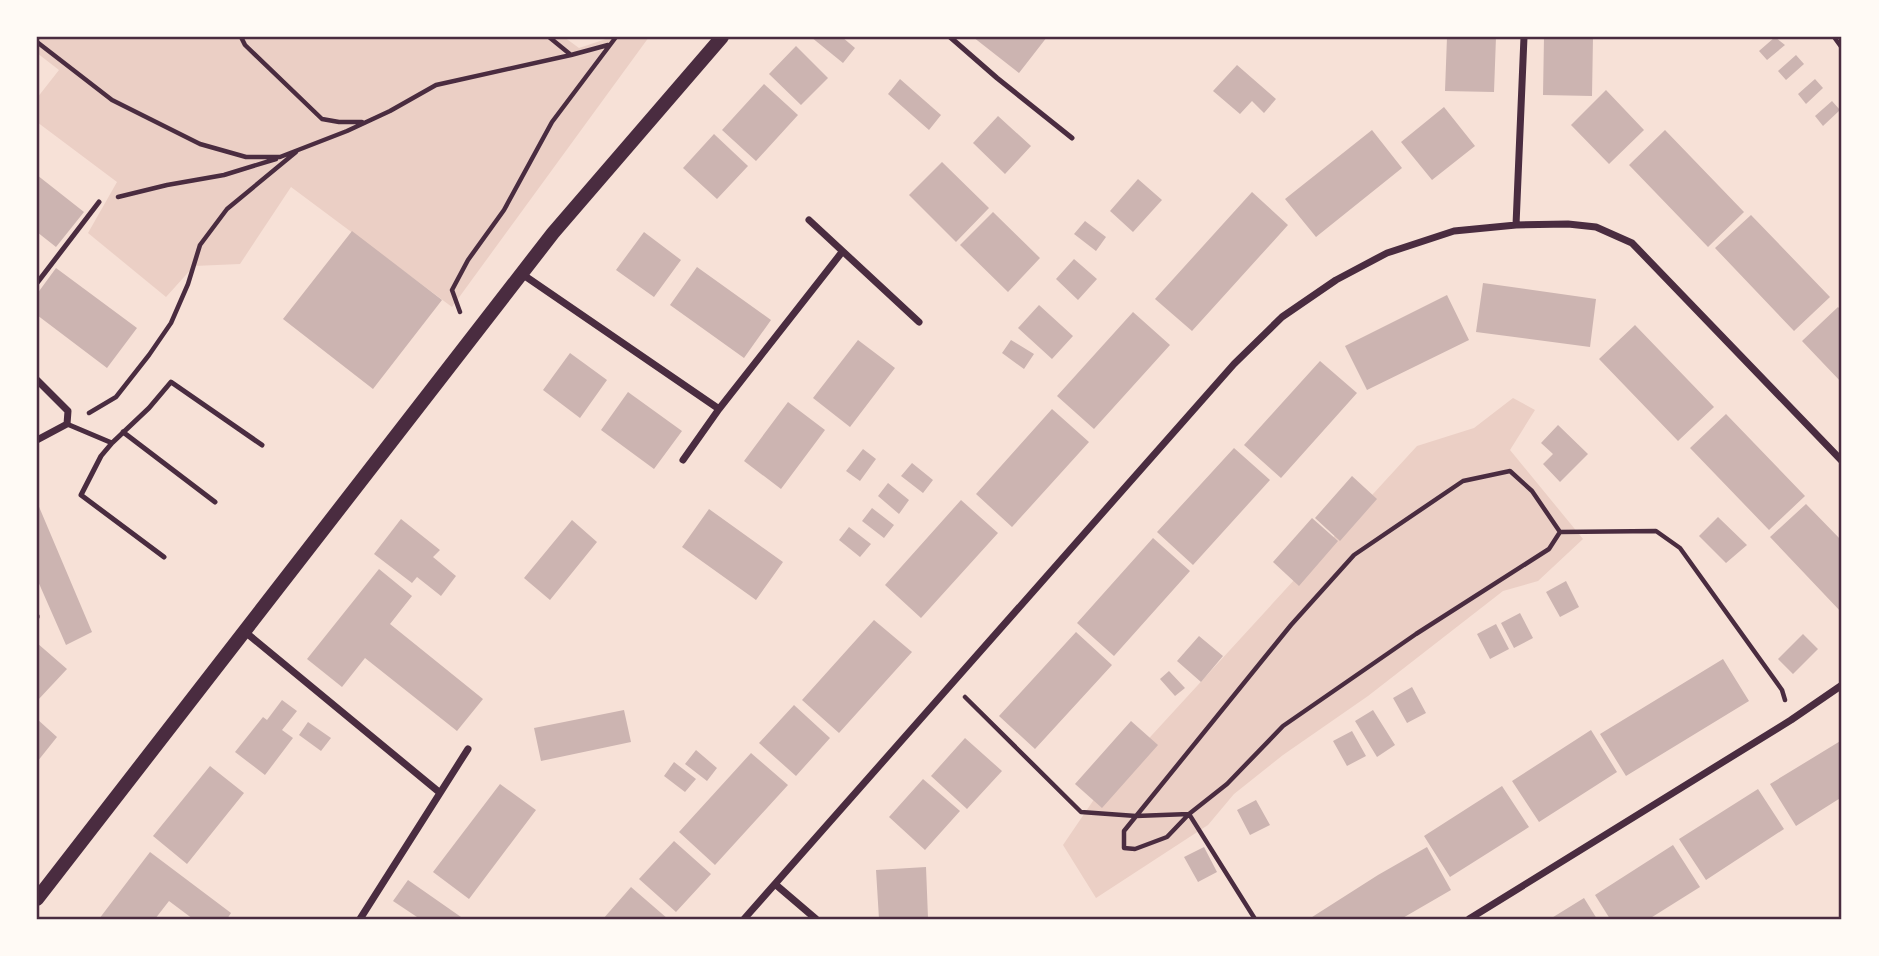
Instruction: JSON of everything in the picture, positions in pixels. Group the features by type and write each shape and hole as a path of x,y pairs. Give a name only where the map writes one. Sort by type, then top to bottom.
{"main road":[{"path":"37,899 554,233 722,37"}],"street":[{"path":"1516,225 1524,37"},
{"path":"809,220 919,322"},
{"path":"744,919 1234,365 1282,317 1336,280 1387,253 1454,231 1516,225 1568,224 1596,227 1632,243 1842,461"},
{"path":"683,460 719,409 842,253"},
{"path":"522,274 719,409"},
{"path":"37,380 68,411 67,424 37,440"},
{"path":"244,630 439,792"},
{"path":"1469,919 1791,720 1842,685"},
{"path":"360,919 468,749"},
{"path":"775,884 816,919"}],"lane":[{"path":"950,37 1072,138"},
{"path":"37,283 99,202"},
{"path":"164,557 81,495 101,456 112,443 172,382 262,445"},
{"path":"67,424 112,443"},
{"path":"123,432 215,502"}],"path":[{"path":"241,37 245,45 322,119 367,122"},
{"path":"549,37 571,55"},
{"path":"478,330 459,311 452,290 468,260 504,210 552,122 616,37"},
{"path":"1833,37 1842,48"},
{"path":"37,43 112,100 200,144 246,157 280,157"},
{"path":"99,202 167,185 224,175 280,157 367,122 436,85 609,44"},
{"path":"67,424 116,397 171,323 188,284 200,245 227,209 300,149"},
{"path":"1510,471 1532,491 1560,532 1549,549 1416,634 1283,726 1227,784 1189,814 1167,837 1135,849 1124,848 1124,831 1290,625 1354,555 1463,481 1510,471"},
{"path":"1560,532 1656,531 1680,548 1782,690 1791,720"},
{"path":"951,685 1082,812 1136,816 1189,814"},
{"path":"1189,814 1255,919"}],"shaded area":[{"path":"37,37 564,37 579,48 612,37 649,37 452,307 291,187 240,264 194,266 166,297 88,233 117,182 37,122 37,98 59,70 37,53"},
{"path":"1513,398 1535,410 1510,450 1583,539 1538,581 1503,591 1368,696 1283,755 1234,794 1208,825 1096,898 1063,845 1097,795 1417,446 1474,428"}],"building":[{"path":"811,37 842,37 855,48 843,63"},
{"path":"973,37 1047,37 1019,73"},
{"path":"1447,37 1496,37 1494,92 1445,91"},
{"path":"1544,37 1593,37 1592,96 1543,95"},
{"path":"1775,37 1785,45 1767,60 1759,51"},
{"path":"796,46 828,78 801,105 769,74"},
{"path":"1796,55 1804,64 1786,80 1778,71"},
{"path":"1237,65 1276,99 1264,113 1252,101 1240,114 1213,91"},
{"path":"900,79 941,115 929,130 888,94"},
{"path":"1815,79 1823,88 1806,104 1798,94"},
{"path":"764,84 798,115 756,161 722,130"},
{"path":"1606,90 1644,130 1609,164 1571,125"},
{"path":"1832,101 1840,110 1823,126 1815,116"},
{"path":"1444,107 1475,146 1432,180 1401,142"},
{"path":"998,116 1031,146 1005,174 973,143"},
{"path":"1372,130 1402,168 1316,237 1285,199"},
{"path":"1665,130 1744,212 1708,247 1629,165"},
{"path":"714,134 748,166 717,199 683,168"},
{"path":"942,162 989,208 956,242 909,195"},
{"path":"37,175 84,212 56,247 37,232"},
{"path":"1138,179 1162,200 1133,232 1110,211"},
{"path":"1252,192 1288,225 1192,331 1155,299"},
{"path":"993,212 1040,258 1008,292 960,245"},
{"path":"1751,215 1830,297 1794,331 1715,248"},
{"path":"1085,221 1106,237 1096,251 1074,234"},
{"path":"352,231 442,300 373,389 283,319"},
{"path":"644,232 681,260 654,297 616,270"},
{"path":"1074,259 1097,279 1078,300 1056,279"},
{"path":"697,267 771,320 744,358 670,305"},
{"path":"56,268 137,328 107,368 37,315 37,294"},
{"path":"1483,283 1596,299 1590,347 1476,332"},
{"path":"1447,295 1469,340 1367,390 1345,346"},
{"path":"1039,305 1073,336 1052,359 1018,328"},
{"path":"1838,307 1842,311 1842,383 1802,341"},
{"path":"1133,312 1170,345 1094,429 1057,396"},
{"path":"1635,325 1714,407 1678,441 1599,359"},
{"path":"858,340 895,368 850,427 813,398"},
{"path":"1011,340 1034,354 1024,369 1002,353"},
{"path":"570,353 607,380 580,418 543,390"},
{"path":"1320,361 1357,393 1281,478 1244,445"},
{"path":"628,392 682,431 654,469 601,430"},
{"path":"788,402 825,430 781,489 744,461"},
{"path":"1052,409 1089,442 1012,527 976,494"},
{"path":"1726,414 1805,496 1769,530 1690,448"},
{"path":"1558,425 1588,454 1560,482 1543,464 1553,454 1541,443"},
{"path":"1234,448 1270,480 1193,565 1157,532"},
{"path":"863,449 876,459 860,481 846,471"},
{"path":"912,463 933,480 923,493 901,476"},
{"path":"1352,476 1377,499 1340,541 1315,518"},
{"path":"888,483 909,500 899,514 878,496"},
{"path":"961,500 998,533 921,618 885,585"},
{"path":"37,502 92,632 66,645 37,579"},
{"path":"1806,504 1842,541 1842,613 1770,537"},
{"path":"872,508 894,525 884,538 862,521"},
{"path":"709,509 783,562 756,600 682,547"},
{"path":"1718,517 1747,545 1726,563 1699,536"},
{"path":"1312,518 1338,541 1299,586 1273,562"},
{"path":"401,519 440,550 433,557 456,576 441,596 417,577 412,583 374,554"},
{"path":"572,520 597,542 550,600 524,578"},
{"path":"849,527 871,544 860,557 839,540"},
{"path":"1153,538 1190,571 1114,656 1077,623"},
{"path":"379,569 412,596 390,624 483,699 457,731 365,658 342,687 307,659"},
{"path":"1566,581 1579,607 1560,617 1546,592"},
{"path":"1520,613 1533,638 1514,648 1501,623"},
{"path":"874,620 912,652 839,733 802,700"},
{"path":"1496,624 1509,649 1490,659 1477,634"},
{"path":"1076,632 1112,665 1035,749 999,716"},
{"path":"1803,634 1818,649 1793,674 1778,659"},
{"path":"1199,636 1223,656 1201,682 1177,661"},
{"path":"37,643 67,669 37,701"},
{"path":"1723,659 1749,701 1626,776 1600,734"},
{"path":"1169,671 1185,688 1175,696 1160,679"},
{"path":"1412,687 1426,713 1407,723 1393,698"},
{"path":"282,700 297,711 282,730 293,738 265,775 235,752 263,717 267,720"},
{"path":"794,705 830,738 796,776 759,743"},
{"path":"624,710 631,742 541,761 534,728"},
{"path":"1373,710 1395,745 1377,757 1355,721"},
{"path":"37,719 57,737 37,762"},
{"path":"1131,721 1158,745 1102,808 1075,784"},
{"path":"308,722 331,738 321,751 299,735"},
{"path":"1591,730 1617,772 1539,822 1512,781"},
{"path":"1352,731 1366,756 1347,766 1333,741"},
{"path":"965,738 1002,771 967,809 931,776"},
{"path":"1842,740 1842,797 1796,826 1770,784"},
{"path":"696,750 717,768 707,781 685,764"},
{"path":"751,753 788,785 715,865 679,832"},
{"path":"674,762 696,779 685,792 664,776"},
{"path":"210,766 244,793 187,864 153,836"},
{"path":"923,779 960,811 925,850 889,817"},
{"path":"500,784 536,810 469,899 433,872"},
{"path":"1502,786 1529,827 1450,877 1424,836"},
{"path":"1758,789 1784,829 1706,880 1679,839"},
{"path":"1256,800 1270,825 1250,835 1237,810"},
{"path":"674,841 711,874 676,912 639,879"},
{"path":"1673,845 1700,887 1649,919 1610,919 1595,895"},
{"path":"1204,847 1217,872 1198,882 1184,857"},
{"path":"1427,847 1451,890 1401,919 1309,919 1378,875"},
{"path":"150,852 231,913 227,919 193,919 169,901 155,919 99,919"},
{"path":"926,867 928,918 879,919 876,870"},
{"path":"408,880 461,917 460,919 420,919 393,901"},
{"path":"631,887 668,919 603,919"},
{"path":"1584,898 1597,919 1550,919 1563,911"}]}
